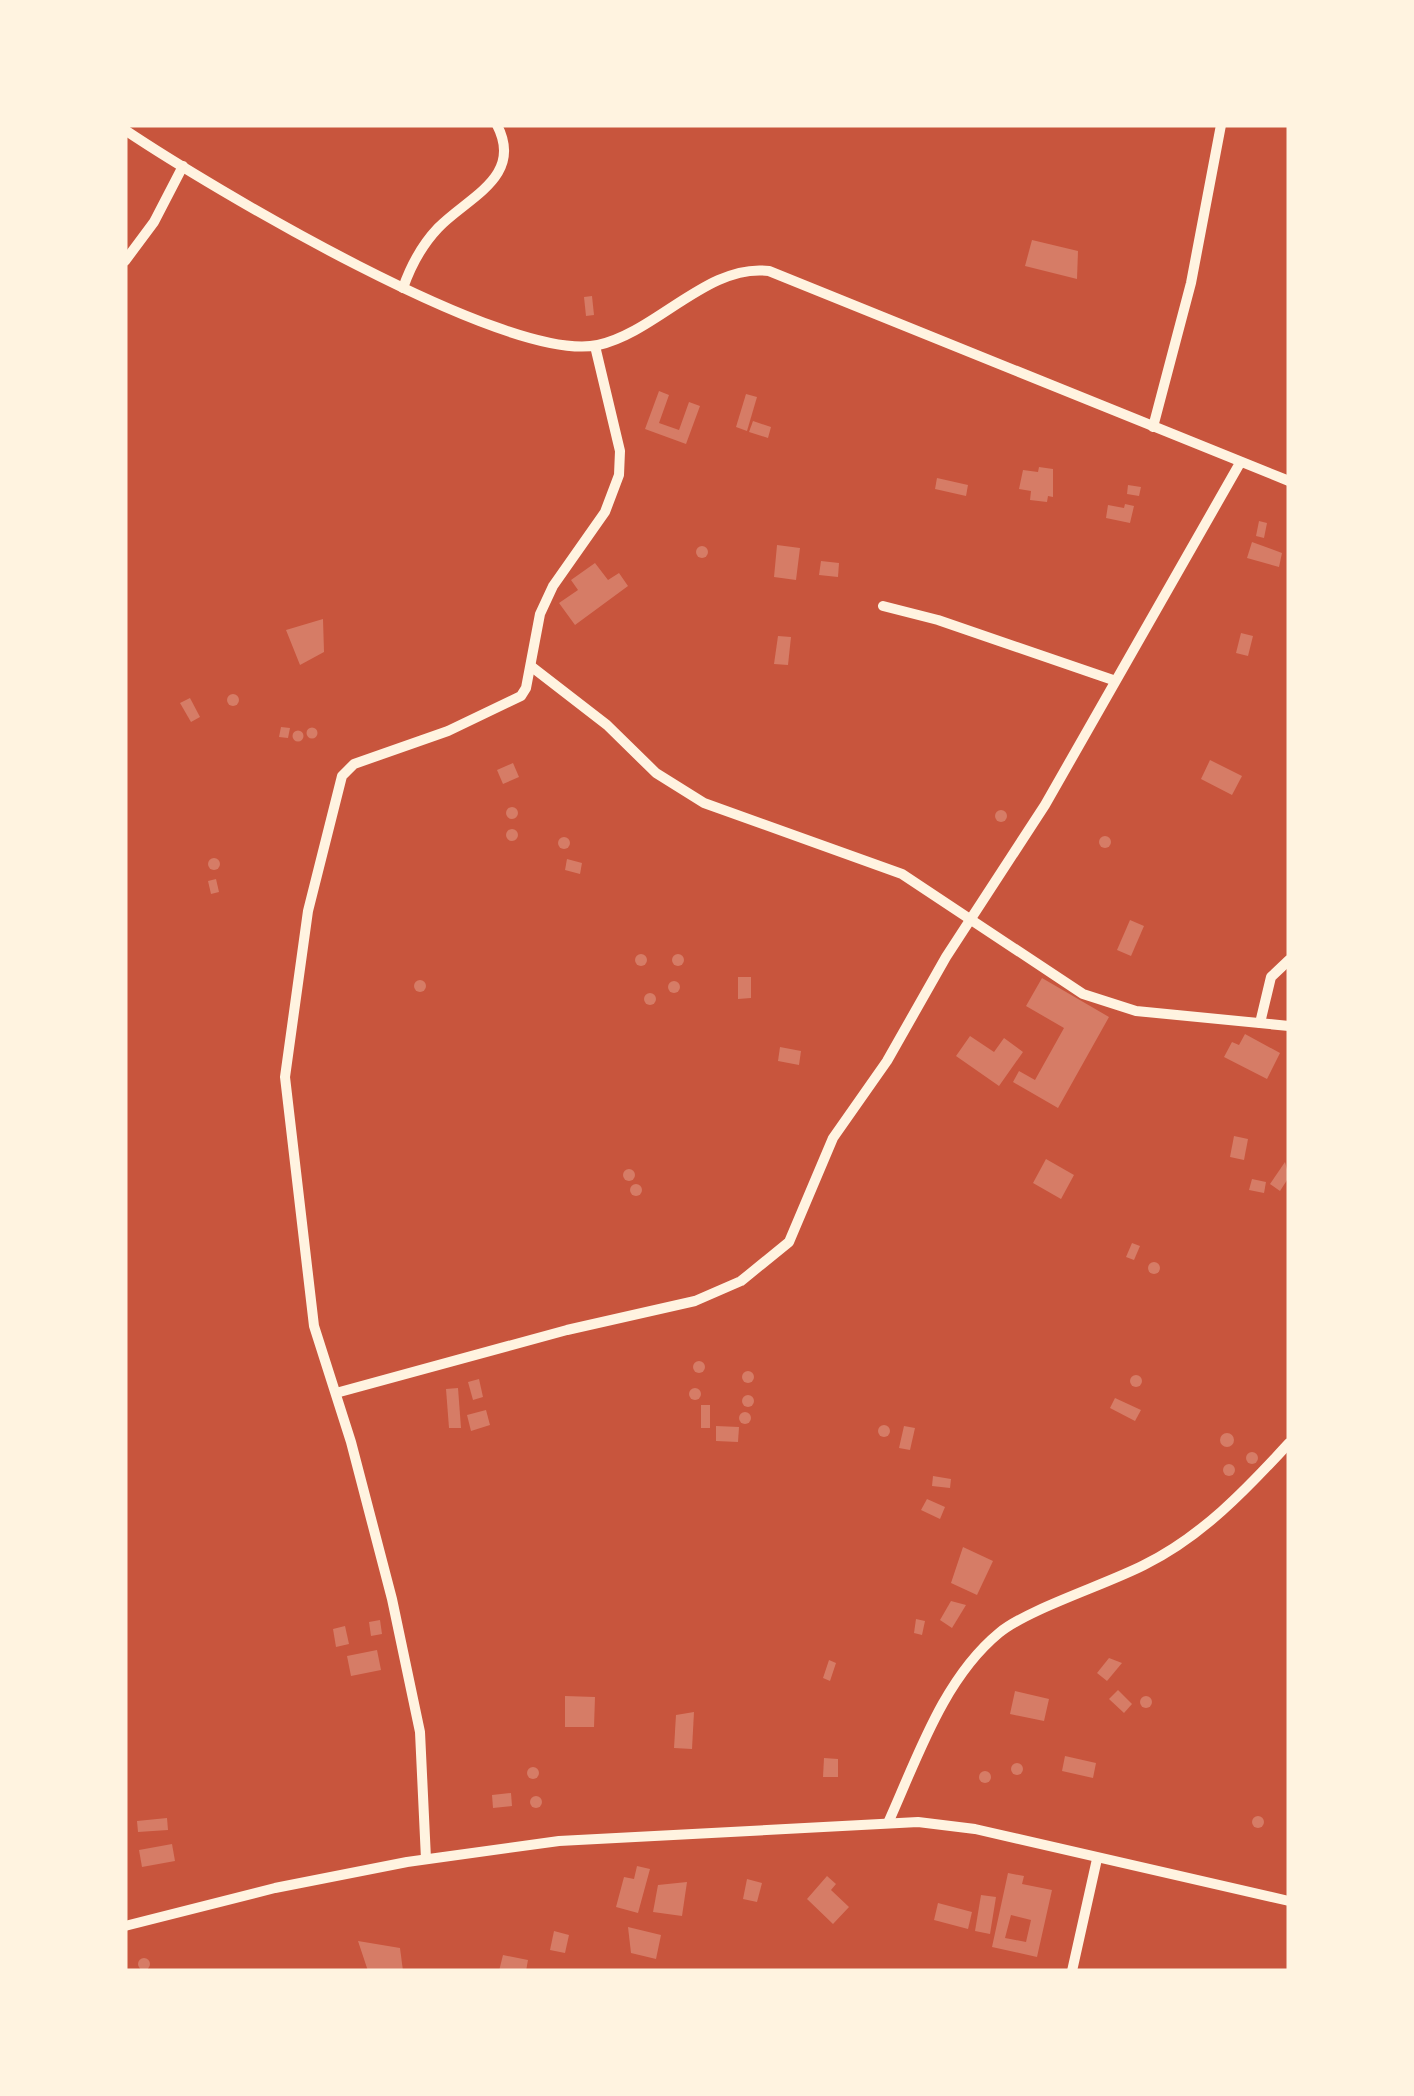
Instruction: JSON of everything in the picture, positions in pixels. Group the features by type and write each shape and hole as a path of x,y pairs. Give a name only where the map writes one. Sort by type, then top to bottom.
{"street":[{"path":"403,288 414,260 436,230 492,186 504,154 496,125"},
{"path":"1152,427 1191,283 1221,125"},
{"path":"125,130 252,210 403,288 527,337 564,346 595,346 634,333 748,268 808,285 1289,481"},
{"path":"125,261 154,222 182,166"},
{"path":"426,1859 420,1732 406,1662 336,1393 314,1326 285,1077 308,912 332,802 342,776 354,764 448,731 521,696 532,667 540,614 553,586 605,512 619,475 620,451 595,346"},
{"path":"336,1393 567,1330 694,1301 741,1281 789,1242 833,1138 887,1060 972,917 1046,805 1113,680 1240,462"},
{"path":"883,606 938,620 1113,680"},
{"path":"532,667 607,725 656,773 704,804 902,874 1083,994 1136,1011 1289,1026"},
{"path":"1260,1023 1271,978 1289,960"},
{"path":"888,1822 937,1716 971,1662 1000,1632 1163,1554 1206,1526 1289,1444"},
{"path":"125,1926 275,1888 426,1859 559,1841 888,1822 975,1829 1289,1901"},
{"path":"1072,1971 1097,1859"}],"building":[{"path":"1032,240 1078,251 1077,279 1025,266"},
{"path":"592,296 594,315 586,316 584,297"},
{"path":"659,391 669,395 659,423 679,430 689,402 700,406 686,444 645,429"},
{"path":"746,394 757,397 747,431 736,427"},
{"path":"753,421 771,427 768,438 749,432"},
{"path":"1039,467 1053,469 1053,497 1048,496 1047,502 1030,500 1031,491 1019,489 1023,470 1038,472"},
{"path":"937,478 968,485 966,496 935,489"},
{"path":"1128,485 1141,487 1139,496 1127,494"},
{"path":"1125,504 1134,506 1130,523 1106,518 1108,505 1124,508"},
{"path":"1259,521 1267,523 1264,538 1256,536"},
{"path":"1252,542 1282,553 1279,567 1247,558"},
{"path":"777,545 800,548 796,580 774,577"},
{"path":"702,546 708,552 702,558 696,552"},
{"path":"821,561 839,563 838,577 819,575"},
{"path":"595,563 608,580 619,573 628,586 575,625 559,603 578,590 571,580"},
{"path":"323,619 324,652 300,665 286,630"},
{"path":"1241,633 1253,636 1248,656 1236,653"},
{"path":"778,636 791,637 788,665 774,664"},
{"path":"233,694 239,700 233,706 227,700"},
{"path":"190,698 200,717 191,722 180,703"},
{"path":"281,727 290,728 288,738 279,737"},
{"path":"312,728 317,733 312,738 307,733"},
{"path":"298,730 304,736 298,742 292,736"},
{"path":"1210,760 1242,776 1232,795 1201,779"},
{"path":"513,763 519,777 503,784 497,770"},
{"path":"512,807 518,813 512,819 506,813"},
{"path":"1001,810 1007,816 1001,822 995,816"},
{"path":"512,829 518,835 512,841 506,835"},
{"path":"1105,836 1111,842 1105,848 1099,842"},
{"path":"564,837 570,843 564,849 558,843"},
{"path":"209,859 219,859 219,869 209,869"},
{"path":"567,859 582,863 580,874 565,870"},
{"path":"216,879 219,892 211,894 208,881"},
{"path":"1130,920 1144,926 1131,956 1117,950"},
{"path":"641,954 647,960 641,966 635,960"},
{"path":"678,954 684,960 678,966 672,960"},
{"path":"738,977 751,977 751,998 738,999"},
{"path":"1042,978 1109,1017 1058,1108 1013,1082 1019,1071 1035,1080 1064,1028 1026,1006"},
{"path":"420,980 426,986 420,992 414,986"},
{"path":"674,981 680,987 674,993 668,987"},
{"path":"650,993 656,999 650,1005 644,999"},
{"path":"1245,1034 1280,1053 1267,1079 1224,1057 1232,1042 1239,1045"},
{"path":"970,1036 994,1052 1004,1038 1023,1052 999,1086 956,1056"},
{"path":"780,1047 801,1051 799,1065 778,1061"},
{"path":"1234,1136 1248,1139 1244,1160 1230,1157"},
{"path":"1046,1159 1074,1175 1061,1199 1033,1183"},
{"path":"1285,1162 1289,1177 1280,1191 1270,1184"},
{"path":"629,1169 635,1175 629,1181 623,1175"},
{"path":"1252,1179 1266,1182 1264,1193 1249,1190"},
{"path":"636,1184 642,1190 636,1196 630,1190"},
{"path":"1132,1243 1140,1246 1134,1260 1126,1257"},
{"path":"1154,1262 1160,1268 1154,1274 1148,1268"},
{"path":"699,1361 705,1367 699,1373 693,1367"},
{"path":"748,1371 754,1377 748,1383 742,1377"},
{"path":"1136,1375 1142,1381 1136,1387 1130,1381"},
{"path":"479,1379 483,1397 473,1400 468,1382"},
{"path":"458,1388 461,1428 449,1428 446,1389"},
{"path":"695,1388 701,1394 695,1400 689,1394"},
{"path":"748,1395 754,1401 748,1407 742,1401"},
{"path":"1115,1398 1141,1410 1135,1421 1110,1408"},
{"path":"701,1405 710,1405 710,1428 701,1428"},
{"path":"486,1410 490,1425 471,1431 467,1415"},
{"path":"745,1412 751,1418 745,1424 739,1418"},
{"path":"884,1425 890,1431 884,1437 878,1431"},
{"path":"716,1426 739,1427 738,1442 716,1441"},
{"path":"904,1426 915,1428 910,1450 899,1448"},
{"path":"1227,1433 1234,1440 1227,1447 1220,1440"},
{"path":"1252,1452 1258,1458 1252,1464 1246,1458"},
{"path":"1229,1464 1235,1470 1229,1476 1223,1470"},
{"path":"933,1476 951,1479 950,1488 932,1486"},
{"path":"927,1499 945,1507 940,1519 921,1510"},
{"path":"963,1547 993,1561 977,1595 951,1583"},
{"path":"951,1601 966,1605 952,1628 940,1620"},
{"path":"916,1619 925,1621 922,1635 914,1633"},
{"path":"380,1620 382,1634 371,1636 369,1622"},
{"path":"345,1626 349,1644 336,1647 333,1629"},
{"path":"377,1650 381,1670 351,1676 347,1656"},
{"path":"1109,1658 1122,1663 1107,1681 1097,1673"},
{"path":"829,1660 836,1663 830,1681 823,1678"},
{"path":"1118,1690 1132,1704 1124,1713 1109,1699"},
{"path":"1015,1691 1049,1699 1044,1721 1010,1714"},
{"path":"565,1696 595,1697 594,1727 565,1727"},
{"path":"1146,1696 1152,1702 1146,1708 1140,1702"},
{"path":"694,1712 692,1749 674,1748 676,1715"},
{"path":"1065,1756 1096,1763 1093,1778 1062,1771"},
{"path":"824,1758 838,1759 838,1777 823,1777"},
{"path":"1017,1763 1023,1769 1017,1775 1011,1769"},
{"path":"533,1767 539,1773 533,1779 527,1773"},
{"path":"985,1771 991,1777 985,1783 979,1777"},
{"path":"511,1793 512,1806 493,1808 492,1795"},
{"path":"536,1796 542,1802 536,1808 530,1802"},
{"path":"1258,1816 1264,1822 1258,1828 1252,1822"},
{"path":"167,1818 168,1830 138,1832 137,1821"},
{"path":"172,1844 175,1861 142,1867 139,1850"},
{"path":"637,1866 650,1869 638,1913 616,1907 624,1877 634,1879"},
{"path":"1008,1873 1024,1876 1022,1884 1052,1890 1037,1957 992,1947","holes":["1011,1915 1031,1920 1026,1942 1005,1938"]},
{"path":"827,1876 836,1884 831,1890 849,1907 833,1924 807,1899"},
{"path":"747,1879 762,1883 757,1902 743,1899"},
{"path":"687,1882 682,1916 653,1912 658,1885"},
{"path":"981,1895 996,1897 990,1934 975,1931"},
{"path":"938,1903 972,1912 968,1929 934,1920"},
{"path":"628,1927 661,1935 656,1959 631,1953"},
{"path":"554,1931 569,1935 565,1953 550,1950"},
{"path":"358,1941 400,1948 403,1971 368,1971"},
{"path":"503,1955 528,1960 526,1971 499,1971"},
{"path":"144,1958 150,1964 144,1970 138,1964"}]}
